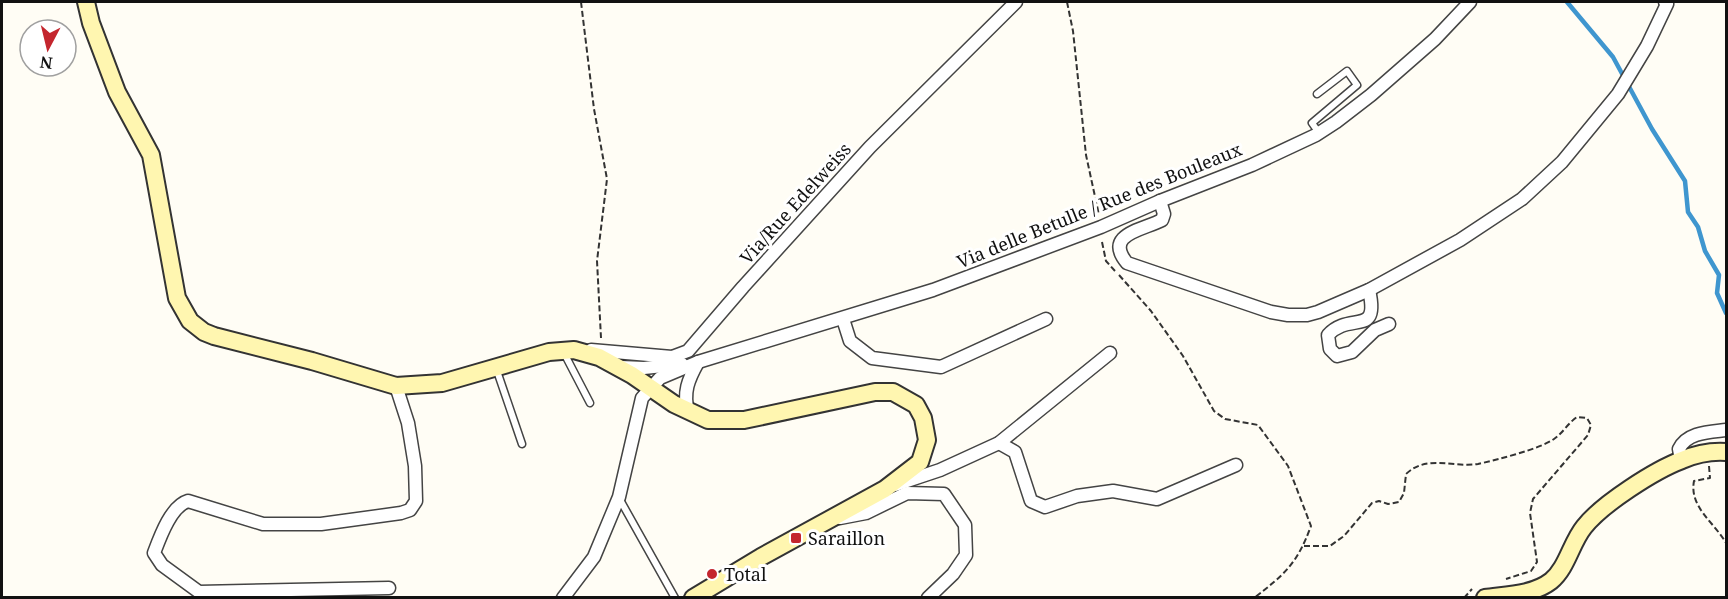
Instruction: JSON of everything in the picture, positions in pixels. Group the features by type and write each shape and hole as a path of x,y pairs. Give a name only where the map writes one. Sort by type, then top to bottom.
{"main road":[{"path":"87,2 91,23 117,92 151,155 175,290 190,321 204,332 396,386 442,383 549,352 568,350 599,357 688,412 708,420 744,420 874,392 894,392 916,405 923,418 927,440 920,462 885,489 693,597"},
{"path":"1482,592 1531,590 1550,581 1564,564 1584,527 1594,516 1647,478 1682,460 1703,453 1726,452"}],"street":[{"name":"Via/Rue Edelweiss","path":"568,350 672,357 688,351 870,147 1016,2"},
{"name":"Via delle Betulle / Rue des Bouleaux","path":"698,362 933,290 1101,227 1252,165 1319,133 1379,88 1435,39 1470,2"},
{"path":"1160,201 1164,214 1162,220 1122,238 1121,256 1127,264 1271,312 1307,315 1318,312 1369,290 1460,240 1522,200 1562,162 1618,94 1647,46 1667,4 1665,2"},
{"path":"1369,290 1373,306 1372,314 1367,320 1335,327 1328,336 1330,350 1337,356 1352,352 1375,330 1389,324"},
{"path":"843,319 850,341 872,358 941,367 1046,319"},
{"path":"885,489 940,470 999,443 1110,353"},
{"path":"616,366 644,368 698,362"},
{"path":"563,597 594,557 618,497 642,398 660,378 698,362"},
{"path":"688,412 684,398 688,380 698,362"},
{"path":"390,588 199,592 162,565 154,553 162,531 180,503 188,501 263,524 321,524 410,510 416,501 415,466 408,423 396,386"},
{"path":"1682,460 1679,448 1686,438 1726,430"},
{"path":"999,443 1015,452 1031,501 1045,507 1077,496 1113,492 1157,499 1236,465"},
{"path":"827,521 866,513 907,494 944,494 965,525 966,555 953,574 928,597"}],"lane":[{"path":"1317,94 1347,71 1357,85 1311,123 1319,133"},
{"path":"568,350 590,404"},
{"path":"496,367 522,444"},
{"path":"618,497 675,597"}],"path":[{"path":"581,2 594,109 607,179 597,261 602,345"},
{"path":"1067,2 1073,31 1086,155 1106,261 1152,311 1183,356 1214,411 1225,419 1258,425 1288,466 1311,526 1304,546 1284,575 1254,597"},
{"path":"1304,546 1330,546 1344,536 1372,503 1399,502 1404,493 1406,474 1413,467 1441,462 1476,464 1552,440 1577,417 1587,418 1591,425 1588,435 1533,499 1530,513 1538,562 1531,571 1506,579"},
{"path":"1703,453 1710,468 1710,478 1694,481 1694,497 1703,514 1726,543"},
{"path":"1464,597 1471,590 1482,592"}],"waterway":[{"path":"1567,2 1613,57 1652,129 1685,181 1688,212 1698,227 1705,251 1719,275 1717,293 1726,313"}],"place":[{"name":"Saraillon","path":"796,538"},
{"name":"Total","path":"712,574"}]}
